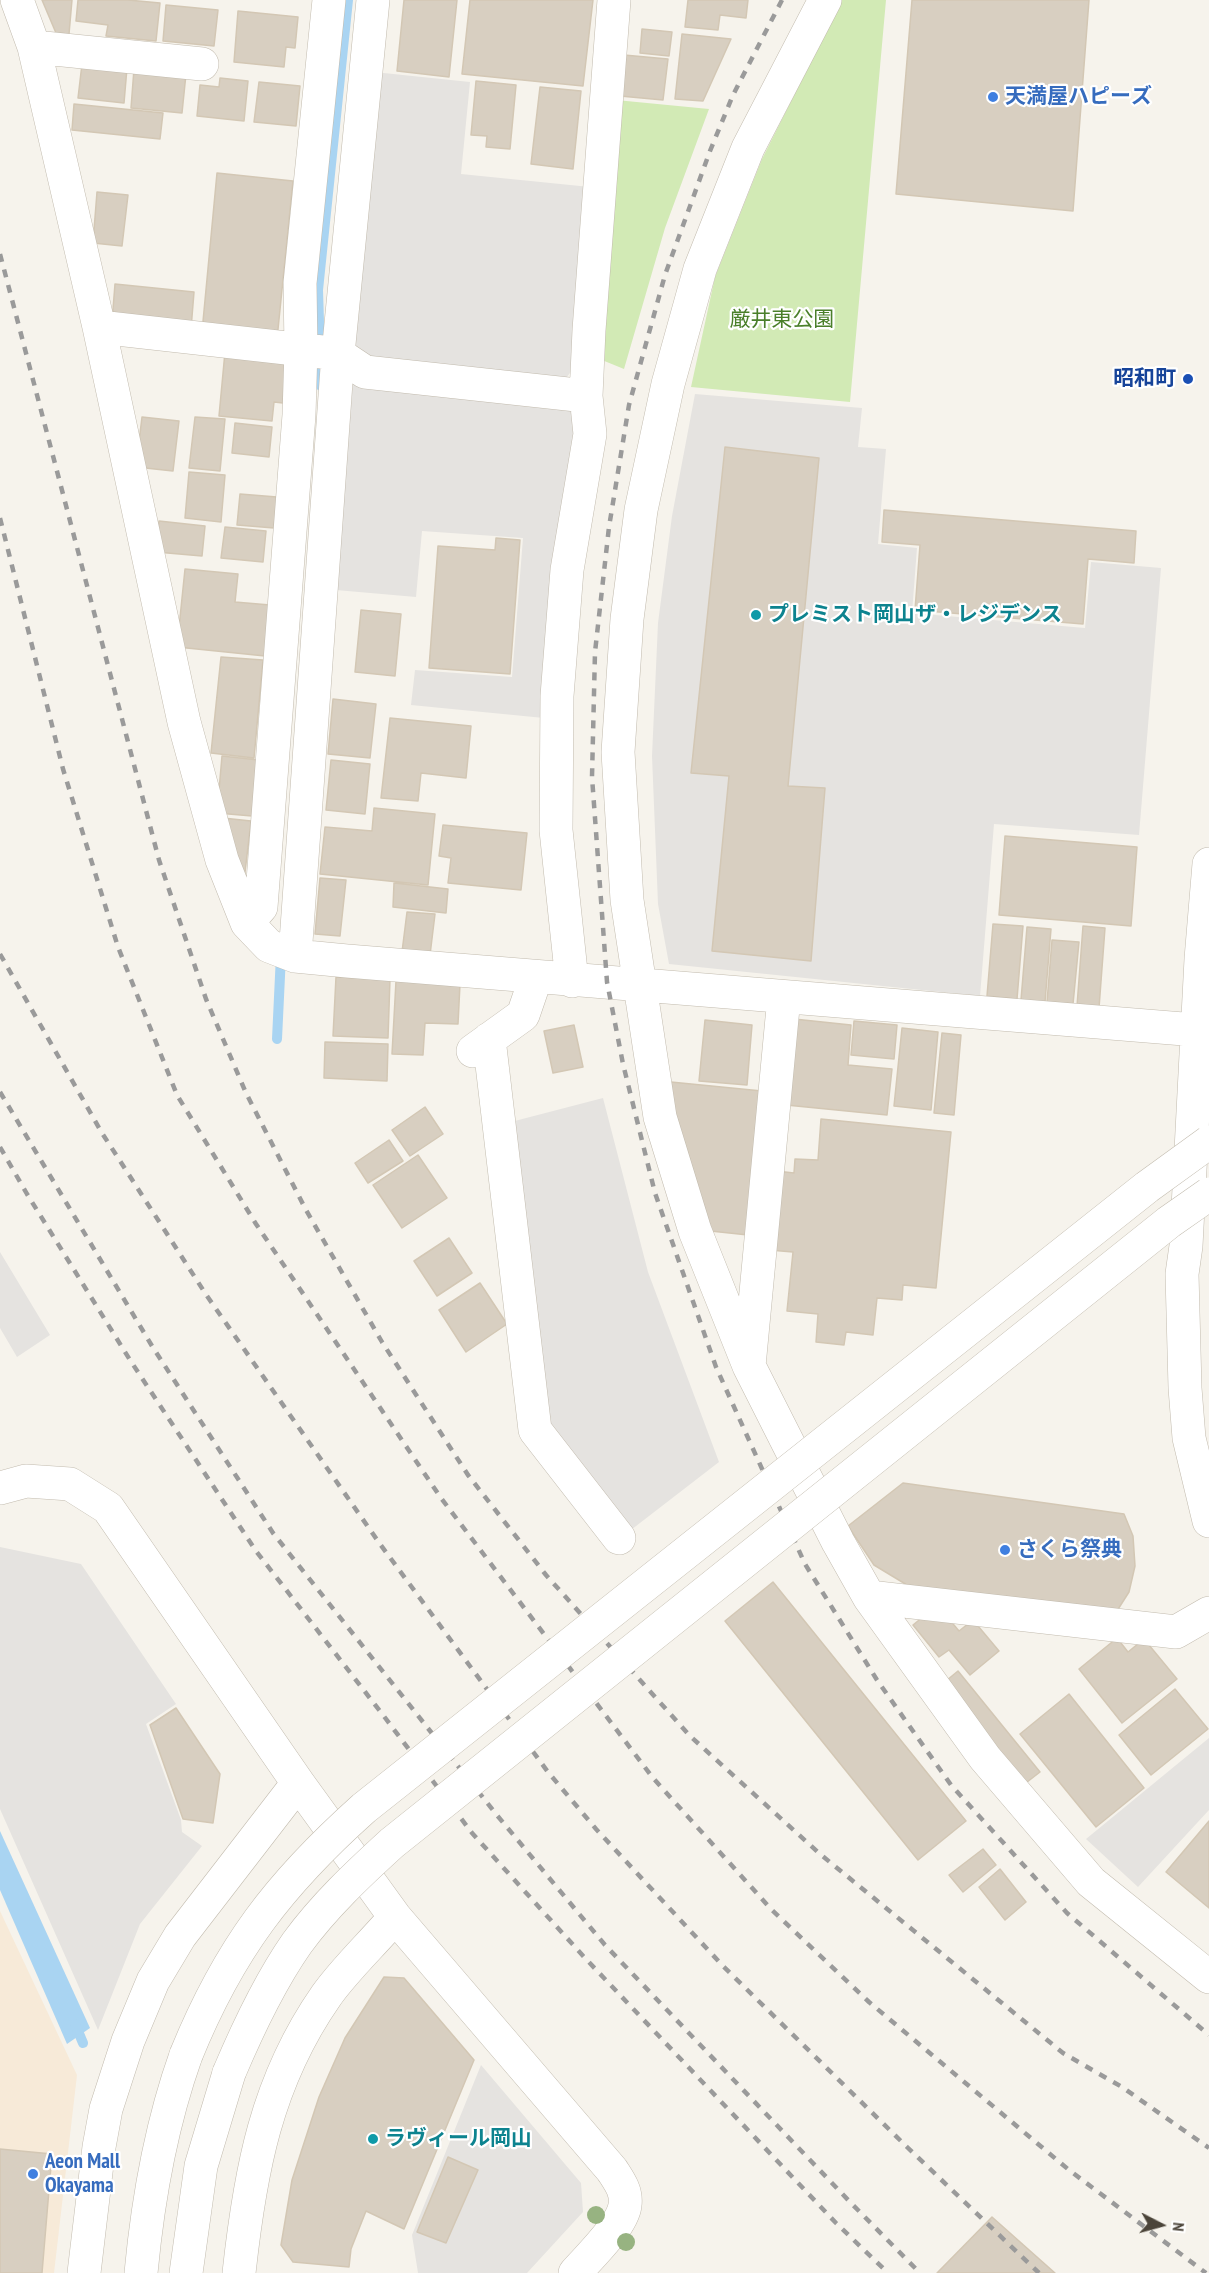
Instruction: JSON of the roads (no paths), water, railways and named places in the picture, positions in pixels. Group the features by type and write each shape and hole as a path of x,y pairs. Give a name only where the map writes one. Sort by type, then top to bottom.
{"street":[{"path":"17,0 34,46 99,327 184,722 222,860 274,944"},
{"path":"274,944 261,907 299,415 320,352 300,283 329,0"},
{"path":"274,944 320,352 373,0"},
{"path":"572,981 556,830 557,696 567,570 590,434 586,396 588,330 614,0"},
{"path":"825,0 748,148 700,269 668,384 641,510 627,619 618,752 627,900 660,1117 695,1231 748,1366 838,1542 869,1597 985,1758 1091,1882 1209,1977"},
{"path":"34,46 202,64"},
{"path":"99,327 320,352 365,372 586,396"},
{"path":"1209,864 1197,1241 1182,1274 1189,1438 1209,1521"},
{"path":"274,944 572,981 641,984 1203,1031"},
{"path":"536,977 523,1015 481,1045 536,1430 619,1538"},
{"path":"748,1366 784,997"},
{"path":"141,2273 150,2194 159,2149 174,2088 186,2055 219,1982 260,1917 313,1855 364,1808 1147,1187 1209,1142"},
{"path":"186,2273 201,2166 229,2073 261,2003 298,1942 346,1887 392,1843 1160,1230 1209,1194"},
{"path":"0,1488 26,1481 70,1484 108,1508 298,1783 395,1917 612,2170 624,2188 625,2205 619,2221 575,2273"},
{"path":"869,1597 1176,1632 1209,1613"},
{"path":"84,2273 99,2147 106,2109 128,2041 153,1982 180,1936 298,1783"},
{"path":"239,2273 247,2204 258,2146 294,2047 326,1995 395,1917"}],"water":[{"path":"0,1831 90,2028 67,2044 0,1890"}],"waterway":[{"path":"321,386 318,290 348,0"},
{"path":"277,1039 281,955"},
{"path":"75,2024 83,2043"}],"railway":[{"path":"782,0 733,95 665,275 629,405 609,527 595,652 592,777 607,982 623,1064 655,1193 716,1367 805,1564 877,1680 951,1785 1067,1913 1209,2035"},
{"path":"0,254 159,860 206,999 246,1093 306,1210 382,1342 468,1475 546,1575 690,1736 820,1854 1063,2053 1122,2087 1209,2148"},
{"path":"0,518 63,769 118,947 177,1095 256,1224 441,1498 653,1778 771,1909 869,2002 1069,2170 1206,2273"},
{"path":"0,954 102,1133 207,1296 380,1544 548,1772 596,1829 723,1966 1039,2273"},
{"path":"0,1092 152,1346 273,1533 496,1814 605,1945 920,2273"},
{"path":"0,1147 130,1360 256,1551 472,1833 585,1958 836,2223 888,2273"}],"place":[{"name":"天満屋ハピーズ","path":"993,97"},
{"name":"昭和町","path":"1188,379"},
{"name":"プレミスト岡山ザ・レジデンス","path":"756,615"},
{"name":"さくら祭典","path":"1005,1550"},
{"name":"ラヴィール岡山","path":"373,2139"},
{"name":"Aeon Mall Okayama","path":"33,2174"}],"park label":[{"name":"厳井東公園","path":"782,320"}]}
